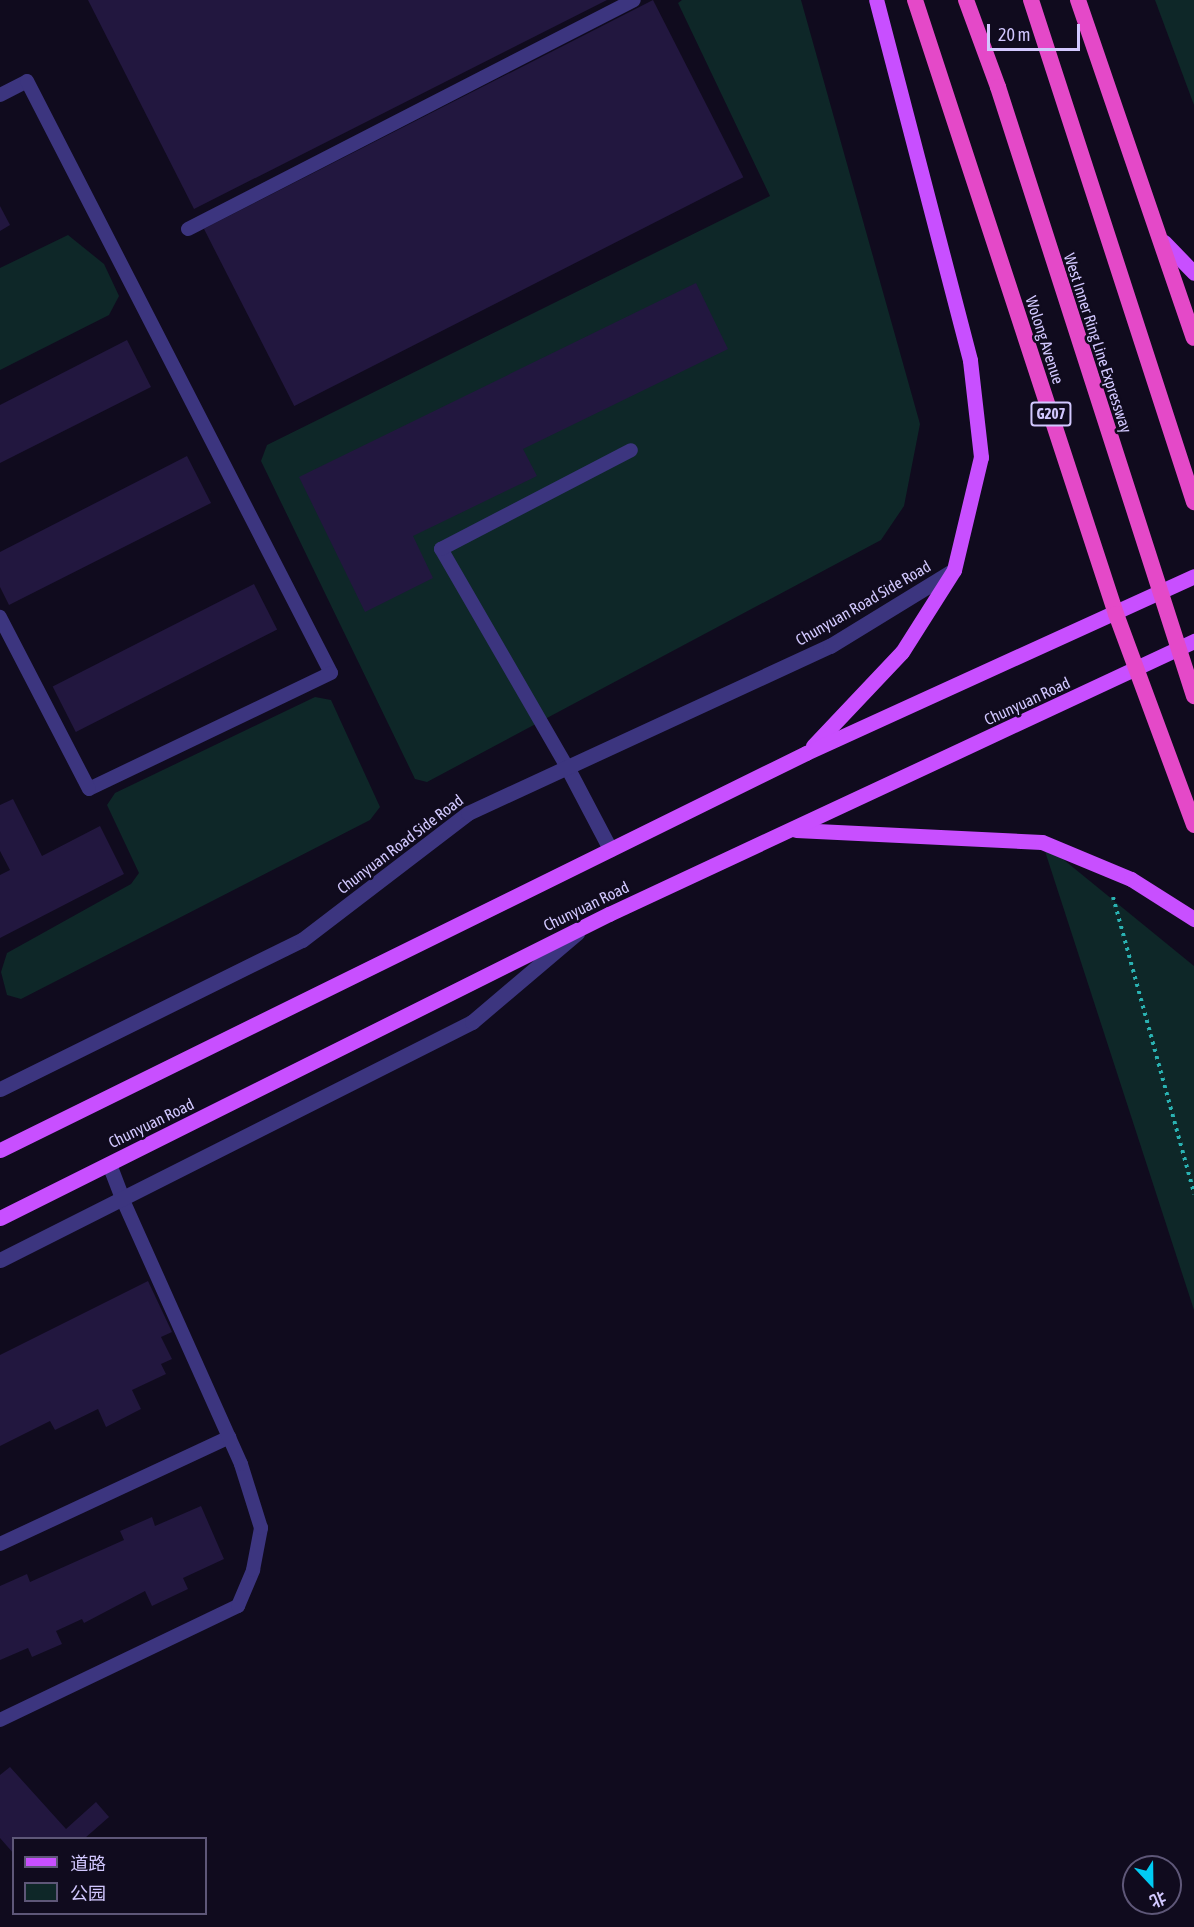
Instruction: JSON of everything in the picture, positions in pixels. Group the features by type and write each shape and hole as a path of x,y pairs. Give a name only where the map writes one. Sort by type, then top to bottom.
{"highway":[{"name":"Wolong Avenue","path":"915,0 1116,614 1194,825"},
{"name":"West Inner Ring Line Expressway","path":"966,0 998,87 1194,696"},
{"path":"1031,0 1194,502"},
{"path":"1078,0 1164,242 1194,338"}],"main road":[{"path":"806,753 902,652 954,570 981,457 970,360 876,0"},
{"path":"1164,242 1194,273"},
{"path":"0,1150 806,753 1116,614 1194,576"},
{"name":"Chunyuan Road","path":"0,1218 583,927 1136,670 1194,640"},
{"path":"793,830 1042,842 1131,879 1194,919"}],"street":[{"name":"Chunyuan Road Side Road","path":"0,1089 302,940 468,813 830,646 954,570"},
{"path":"567,767 610,849"},
{"path":"0,1260 472,1022 583,927"},
{"path":"109,1164 122,1198"}],"lane":[{"path":"188,229 634,0"},
{"path":"0,95 27,81 331,673 89,789 0,617"},
{"path":"567,767 441,549 631,450"},
{"path":"0,1720 238,1606 253,1570 261,1528 229,1437 122,1198"},
{"path":"0,1544 229,1437"}],"path":[{"path":"1106,868 1194,1194"}],"green space":[{"path":"682,0 801,0 920,424 904,506 881,540 427,782 415,779 261,461 267,445 770,196 678,3"},
{"path":"1155,0 1194,0 1194,105"},
{"path":"68,235 104,264 119,296 109,315 0,370 0,268"},
{"path":"315,697 331,700 380,807 370,820 21,999 7,995 1,972 7,953 131,884 139,873 107,805 115,793"},
{"path":"1042,842 1194,966 1194,1310"}],"building":[{"path":"88,0 607,0 194,209"},
{"path":"653,0 743,177 294,406 204,229"},
{"path":"0,206 10,225 0,231"},
{"path":"696,283 728,349 523,449 537,476 413,536 433,578 365,612 299,477"},
{"path":"127,340 151,387 0,463 0,405"},
{"path":"187,456 211,503 9,605 0,587 0,552"},
{"path":"254,584 277,629 76,732 53,687"},
{"path":"13,799 42,856 100,826 124,874 0,938 0,875 10,870 0,851 0,805"},
{"path":"148,1281 172,1332 161,1337 172,1359 161,1364 166,1374 132,1390 141,1409 106,1427 98,1409 55,1430 50,1421 0,1446 0,1355"},
{"path":"201,1506 224,1559 183,1578 188,1589 152,1606 145,1591 84,1623 82,1619 56,1631 62,1644 32,1657 28,1648 0,1660 0,1586 27,1574 30,1582 124,1540 120,1531 152,1517 155,1526"},
{"path":"10,1767 66,1829 96,1802 109,1817 86,1837 12,1837 12,1852 0,1838 0,1775"}]}
